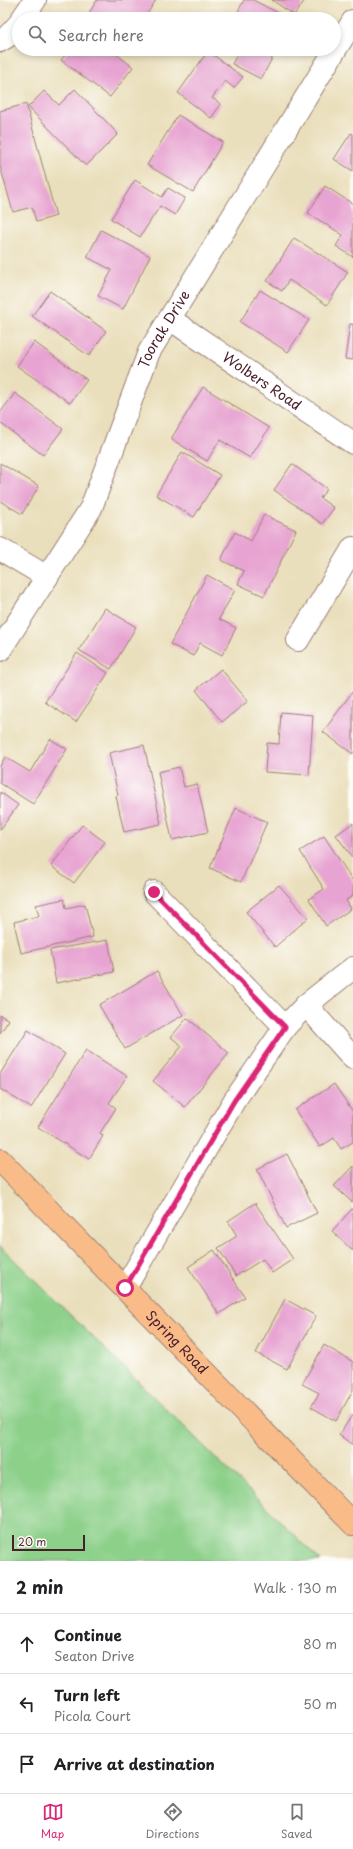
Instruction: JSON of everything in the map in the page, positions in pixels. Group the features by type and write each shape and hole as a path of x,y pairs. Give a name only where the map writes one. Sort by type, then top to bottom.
{"main road":[{"name":"Spring Road","path":"0,1160 353,1524"}],"street":[{"path":"27,12 35,0"},
{"name":"Toorak Drive","path":"341,41 353,21"},
{"path":"0,41 12,32"},
{"name":"Toorak Drive","path":"0,650 91,508 149,352 332,56"},
{"name":"Wolbers Road","path":"170,319 353,443"},
{"path":"298,640 353,548"},
{"path":"0,549 46,577"},
{"path":"154,892 285,1027"},
{"path":"125,1288 234,1101 285,1027 306,1005 353,968"},
{"path":"306,1005 353,1058"}],"green space":[{"path":"0,1246 321,1561 0,1561"}],"building":[{"path":"97,0 156,0 148,12 90,12"},
{"path":"244,0 253,0 276,12 238,12"},
{"path":"272,0 305,0 296,12 290,12"},
{"path":"64,56 119,56 133,67 110,97 61,60"},
{"path":"204,56 215,56 243,77 234,88 225,81 212,98 221,104 211,118 178,93"},
{"path":"236,56 273,56 261,79 232,64"},
{"path":"75,89 118,134 86,166 28,107 44,91 59,105"},
{"path":"26,104 56,216 36,222 32,207 13,212 0,166 0,111"},
{"path":"178,115 223,142 193,192 147,165"},
{"path":"351,133 353,134 353,171 334,159"},
{"path":"135,180 162,197 168,188 185,198 175,215 160,206 140,237 111,219"},
{"path":"325,186 353,204 353,257 336,246 343,235 308,213"},
{"path":"101,230 150,256 123,309 98,296 112,270 87,257"},
{"path":"294,238 348,272 327,305 289,280 282,291 267,281"},
{"path":"260,290 309,320 288,352 240,322"},
{"path":"50,291 106,331 89,356 32,316"},
{"path":"350,324 353,324 353,360 345,359"},
{"path":"34,342 87,380 70,403 17,366"},
{"path":"203,387 269,428 250,458 220,440 207,461 171,439"},
{"path":"15,393 63,429 43,455 0,423 0,413"},
{"path":"182,452 220,475 194,517 156,495"},
{"path":"0,463 39,486 22,514 0,501"},
{"path":"292,464 327,489 320,498 334,508 322,524 274,490"},
{"path":"264,515 296,530 264,596 238,584 244,571 221,560 235,532 251,541"},
{"path":"207,575 235,590 219,619 236,628 222,655 200,643 193,656 170,644"},
{"path":"105,608 136,627 111,669 79,650"},
{"path":"77,653 108,673 76,722 45,702"},
{"path":"221,669 248,701 222,722 196,690"},
{"path":"353,691 353,754 323,732"},
{"path":"281,712 313,715 309,775 265,772 267,743 279,744"},
{"path":"50,739 67,749 33,804 0,783 0,766 5,757 30,772"},
{"path":"144,745 161,824 124,832 109,753"},
{"path":"179,767 184,787 197,784 208,832 172,840 158,772"},
{"path":"0,792 18,805 0,830"},
{"path":"236,808 267,822 241,882 210,868"},
{"path":"353,823 353,858 336,835"},
{"path":"82,825 105,842 74,883 51,866"},
{"path":"324,836 353,881 353,896 346,900 351,909 326,926 309,899 324,889 300,851"},
{"path":"279,885 308,918 275,947 246,912"},
{"path":"64,899 66,908 85,904 93,937 21,953 14,922 39,916 36,905"},
{"path":"108,940 114,972 56,983 50,950"},
{"path":"157,971 183,1015 125,1049 99,1005"},
{"path":"0,1015 9,1020 0,1033"},
{"path":"187,1018 229,1053 185,1107 153,1081 182,1046 171,1037"},
{"path":"28,1030 65,1054 31,1108 0,1089 0,1074"},
{"path":"86,1050 127,1076 109,1103 116,1108 100,1133 103,1136 89,1159 38,1127"},
{"path":"334,1084 353,1112 353,1142 341,1149 334,1138 320,1147 295,1110"},
{"path":"287,1154 317,1213 286,1228 257,1169"},
{"path":"353,1166 353,1203 334,1186"},
{"path":"255,1203 293,1259 272,1273 263,1259 236,1276 218,1248 237,1236 228,1221"},
{"path":"353,1208 353,1251 332,1231"},
{"path":"214,1250 245,1297 219,1314 188,1267"},
{"path":"285,1299 316,1316 287,1369 256,1353"},
{"path":"324,1345 353,1362 353,1390 336,1421 311,1407 319,1393 302,1384"},
{"path":"353,1414 353,1445 339,1435"}],"route":[{"path":"125,1288 234,1101 285,1027 154,892"}]}
